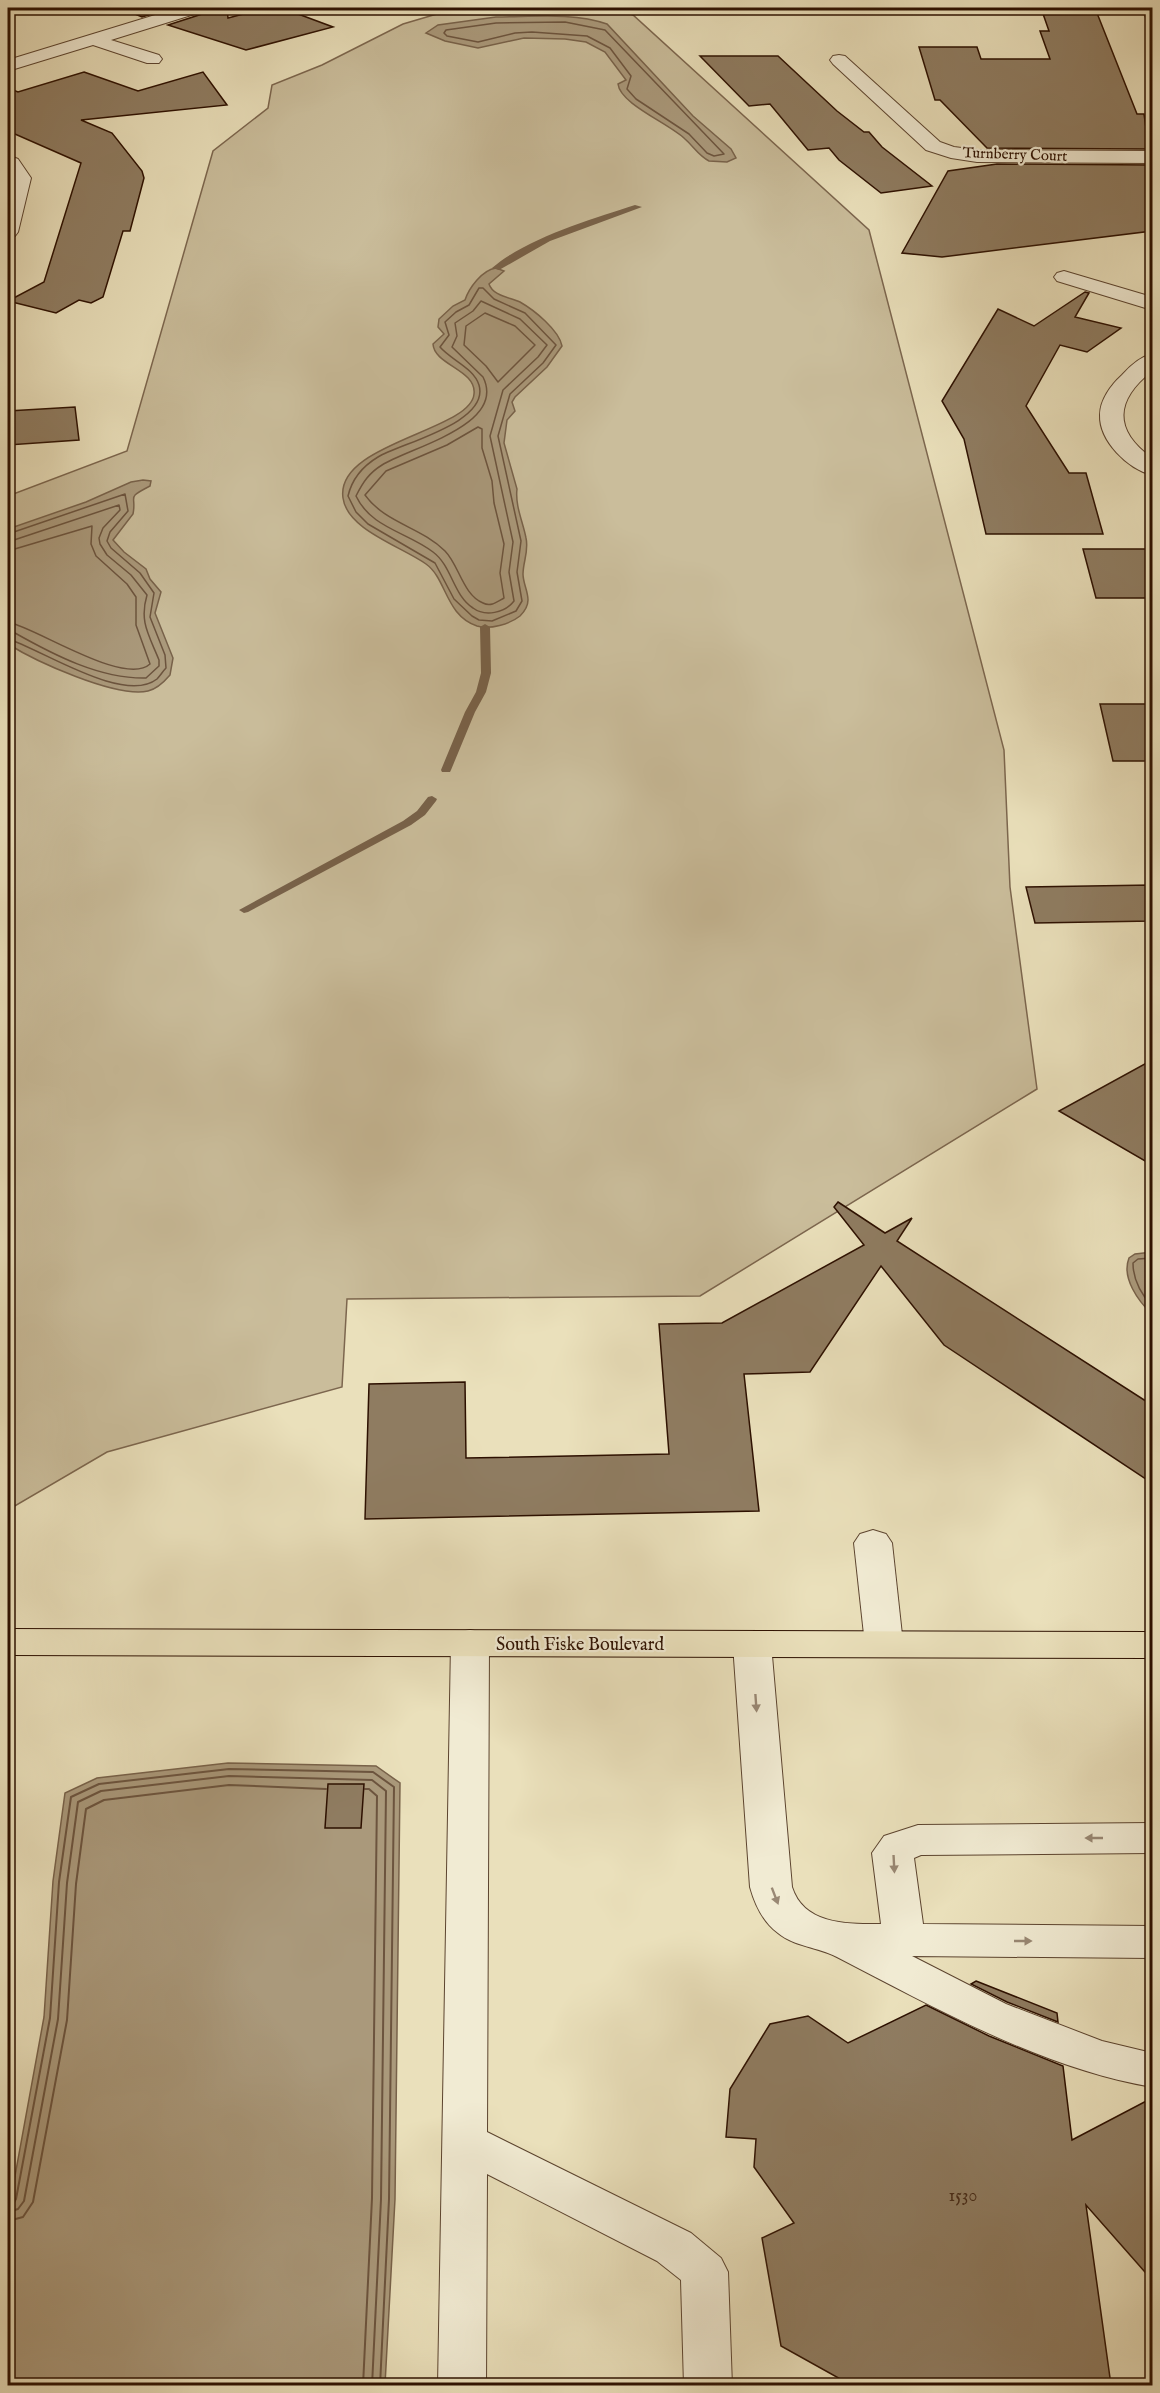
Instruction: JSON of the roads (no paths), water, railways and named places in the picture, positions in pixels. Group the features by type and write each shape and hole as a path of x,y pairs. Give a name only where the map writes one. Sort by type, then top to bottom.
{"main road":[{"name":"South Fiske Boulevard","path":"8,1642 1152,1645"}],"street":[{"path":"8,66 195,8"},
{"path":"1149,8 1152,14"},
{"path":"94,40 153,59"},
{"name":"Turnberry Court","path":"839,60 933,146 951,152 977,156 1152,157"},
{"path":"8,161 21,178 8,232"},
{"path":"1064,277 1152,304"},
{"path":"1152,361 1134,373 1120,388 1113,400 1111,417 1115,433 1127,448 1152,468"},
{"path":"873,1543 884,1644"},
{"path":"462,2385 470,1643"},
{"path":"752,1644 771,1887 779,1908 806,1932 839,1939 1152,1942"},
{"path":"904,1940 893,1853 899,1847 918,1840 1152,1838"},
{"path":"839,1939 992,2016 1096,2057 1152,2070"},
{"path":"464,2141 674,2247 704,2272 708,2385"}],"water":[{"path":"496,17 566,17 607,24 693,116 731,149 736,158 727,162 709,161 678,133 636,106 621,91 618,84 626,80 605,52 586,42 524,38 478,48 445,41 426,33 438,25"},
{"path":"496,268 504,271 489,284 491,288 498,294 520,302 539,315 551,327 562,346 547,367 515,397 512,402 515,411 507,420 504,443 517,489 518,508 527,543 523,574 528,602 523,613 516,619 500,626 488,627 477,626 458,614 433,571 426,564 365,528 354,519 343,498 346,479 360,464 380,451 451,418 467,407 474,394 473,386 463,373 440,357 433,344 444,334 438,327 439,319 453,306 465,300 481,276"},
{"path":"151,481 150,486 135,495 133,514 113,540 146,569 150,579 161,592 155,613 173,658 170,675 160,685 148,691 134,692 116,689 76,677 8,644 8,529 86,502 131,482"},
{"path":"1152,1252 1152,1314 1133,1289 1127,1274 1127,1266 1129,1258 1135,1254"},
{"path":"228,1763 376,1766 400,1783 395,2199 385,2385 8,2386 8,2214 44,2017 53,1881 65,1793 97,1778"}],"waterway":[{"path":"496,268 548,240 638,207"},
{"path":"446,770 470,712 481,692 486,673 485,627"},
{"path":"244,910 407,823 421,813 432,799"}]}
